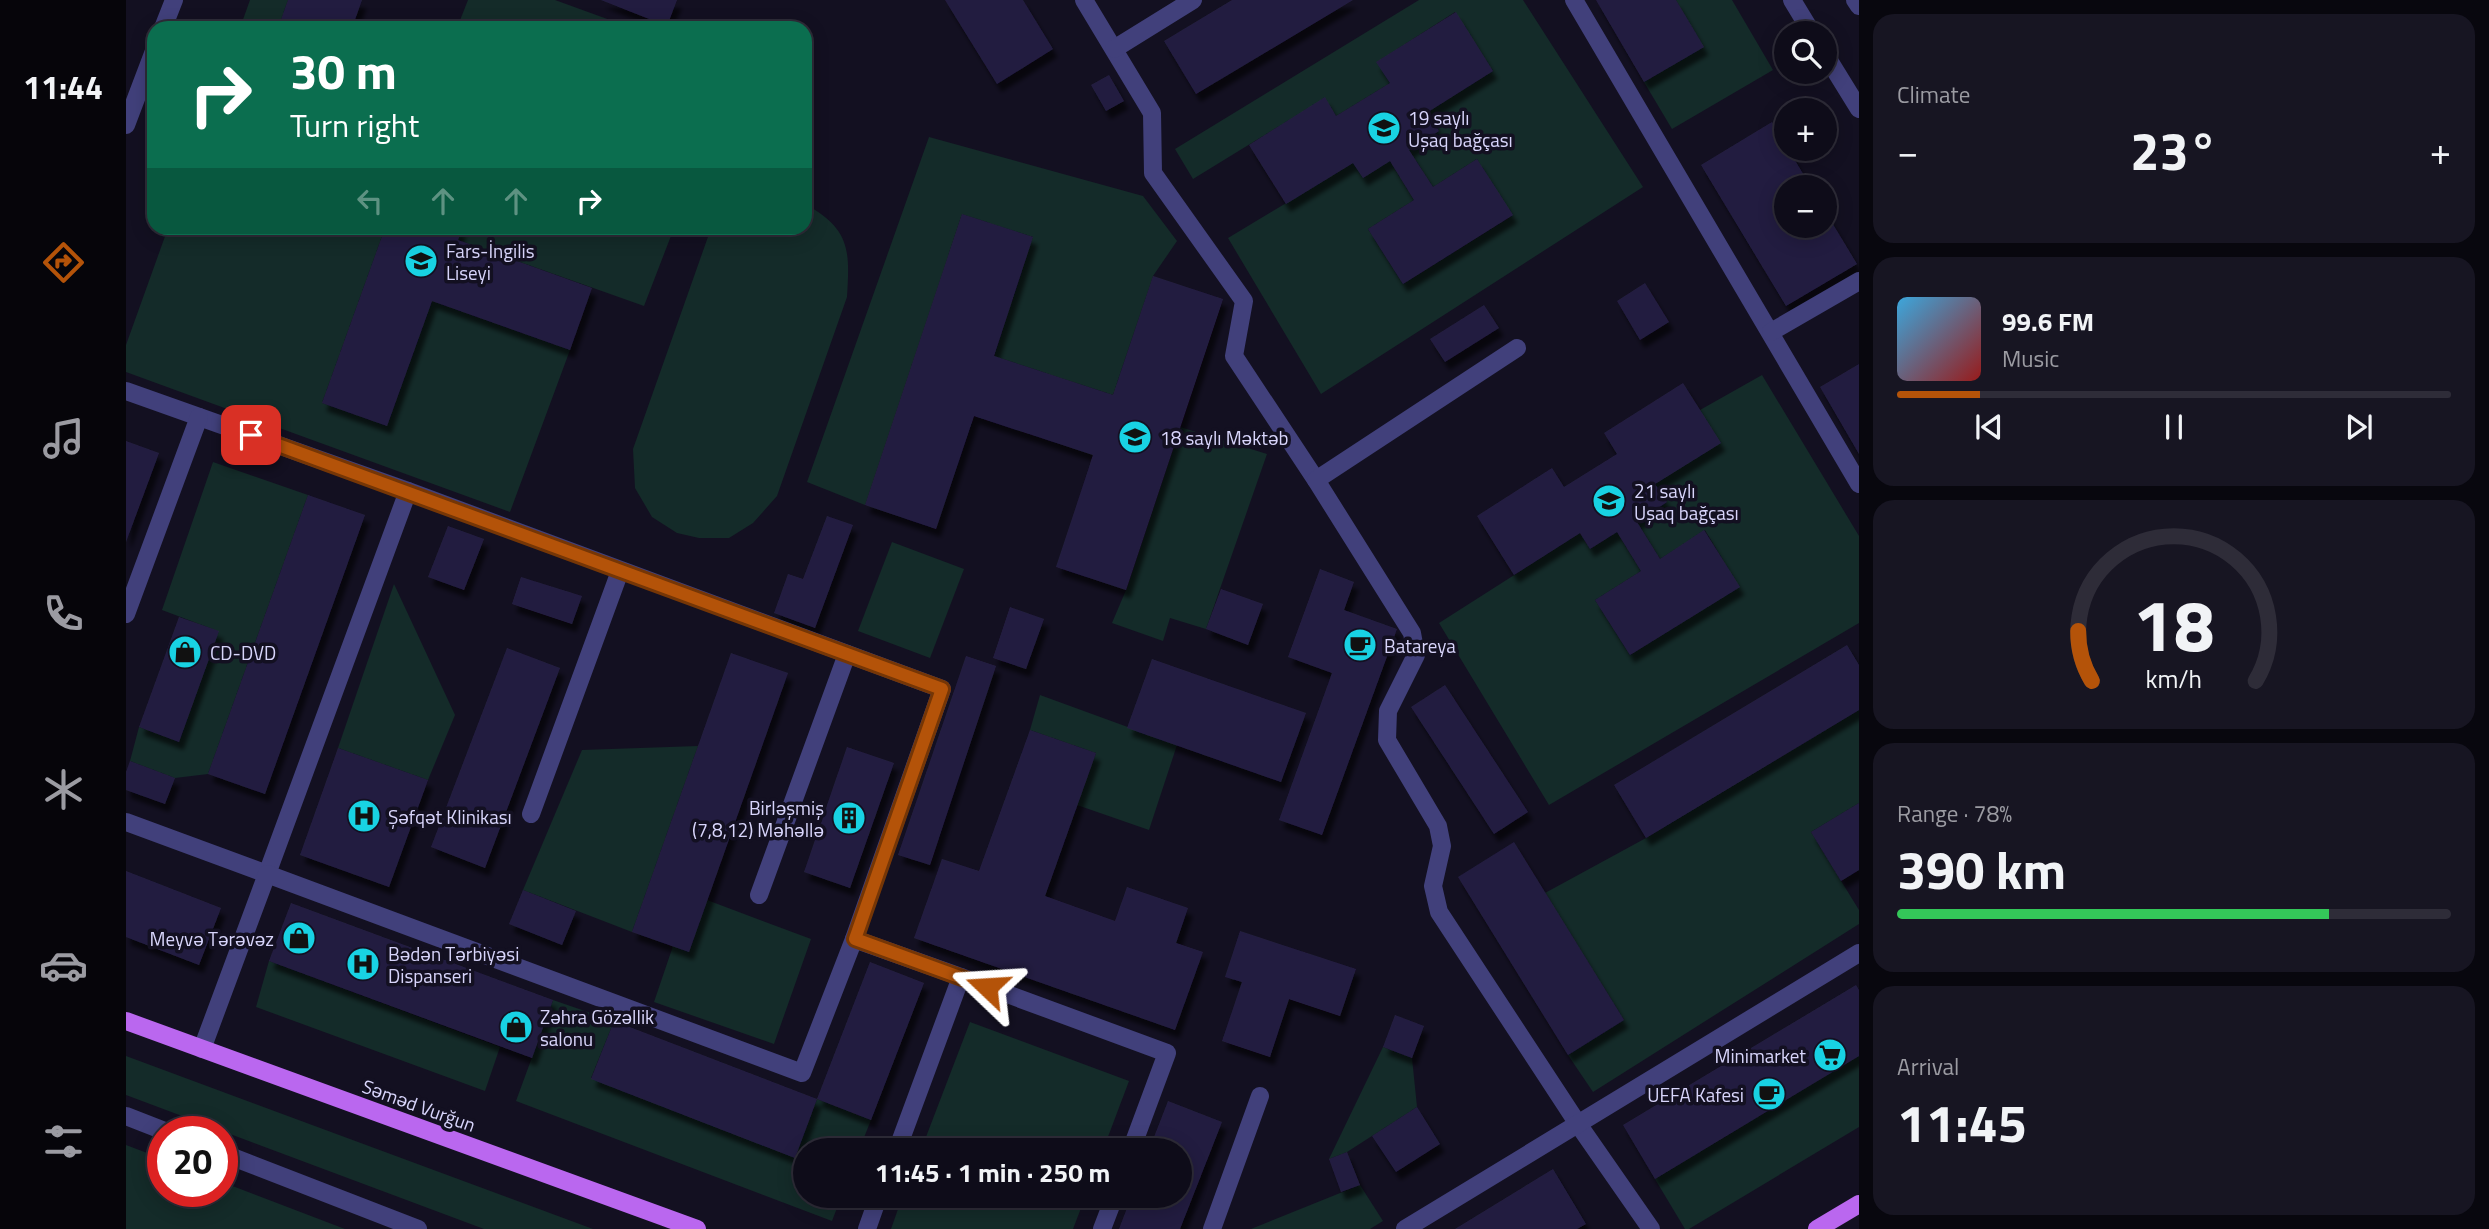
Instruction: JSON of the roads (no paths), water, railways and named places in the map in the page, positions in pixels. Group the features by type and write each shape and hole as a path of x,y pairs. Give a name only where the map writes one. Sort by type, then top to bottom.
{"main road":[{"name":"Səməd Vurğun","path":"126,1021 697,1229"},
{"path":"1816,1229 1859,1203"}],"street":[{"path":"166,21 174,0"},
{"path":"1084,0 1152,113 1153,173 1244,301 1234,356 1412,633 1416,655 1388,711 1387,740 1438,826 1442,846 1433,886 1439,912 1578,1124 1651,1229"},
{"path":"1114,49 1193,0"},
{"path":"1574,0 1859,484"},
{"path":"1792,0 1805,21"},
{"path":"1855,0 1859,6"},
{"path":"126,125 147,70"},
{"path":"1837,73 1859,109"},
{"path":"1771,332 1859,281"},
{"path":"1316,480 1517,348"},
{"path":"126,391 408,491 942,689 855,939 802,1073 126,822"},
{"path":"126,614 199,417"},
{"path":"202,1049 408,491"},
{"path":"531,814 620,571"},
{"path":"759,895 847,654"},
{"path":"855,939 1167,1054 1136,1138"},
{"path":"1405,1229 1859,953"},
{"path":"901,1138 961,977"},
{"path":"1212,1229 1260,1096"},
{"path":"126,1116 147,1124"},
{"path":"238,1159 410,1227"},
{"path":"867,1229 875,1208"},
{"path":"1102,1229 1110,1208"}],"place":[{"name":"19 saylı Uşaq bağçası","path":"1384,128"},
{"name":"Fars-İngilis Liseyi","path":"421,261"},
{"name":"18 saylı Məktəb","path":"1135,437"},
{"name":"21 saylı Uşaq bağçası","path":"1609,501"},
{"name":"Batareya","path":"1360,645"},
{"name":"CD-DVD","path":"185,652"},
{"name":"Şəfqət Klinikası","path":"364,816"},
{"name":"Birləşmiş (7,8,12) Məhəllə","path":"849,818"},
{"name":"Meyvə Tərəvəz","path":"299,938"},
{"name":"Bədən Tərbiyəsi Dispanseri","path":"363,964"},
{"name":"Zəhra Gözəllik salonu","path":"516,1027"},
{"name":"Minimarket","path":"1830,1055"},
{"name":"UEFA Kafesi","path":"1769,1094"}]}
